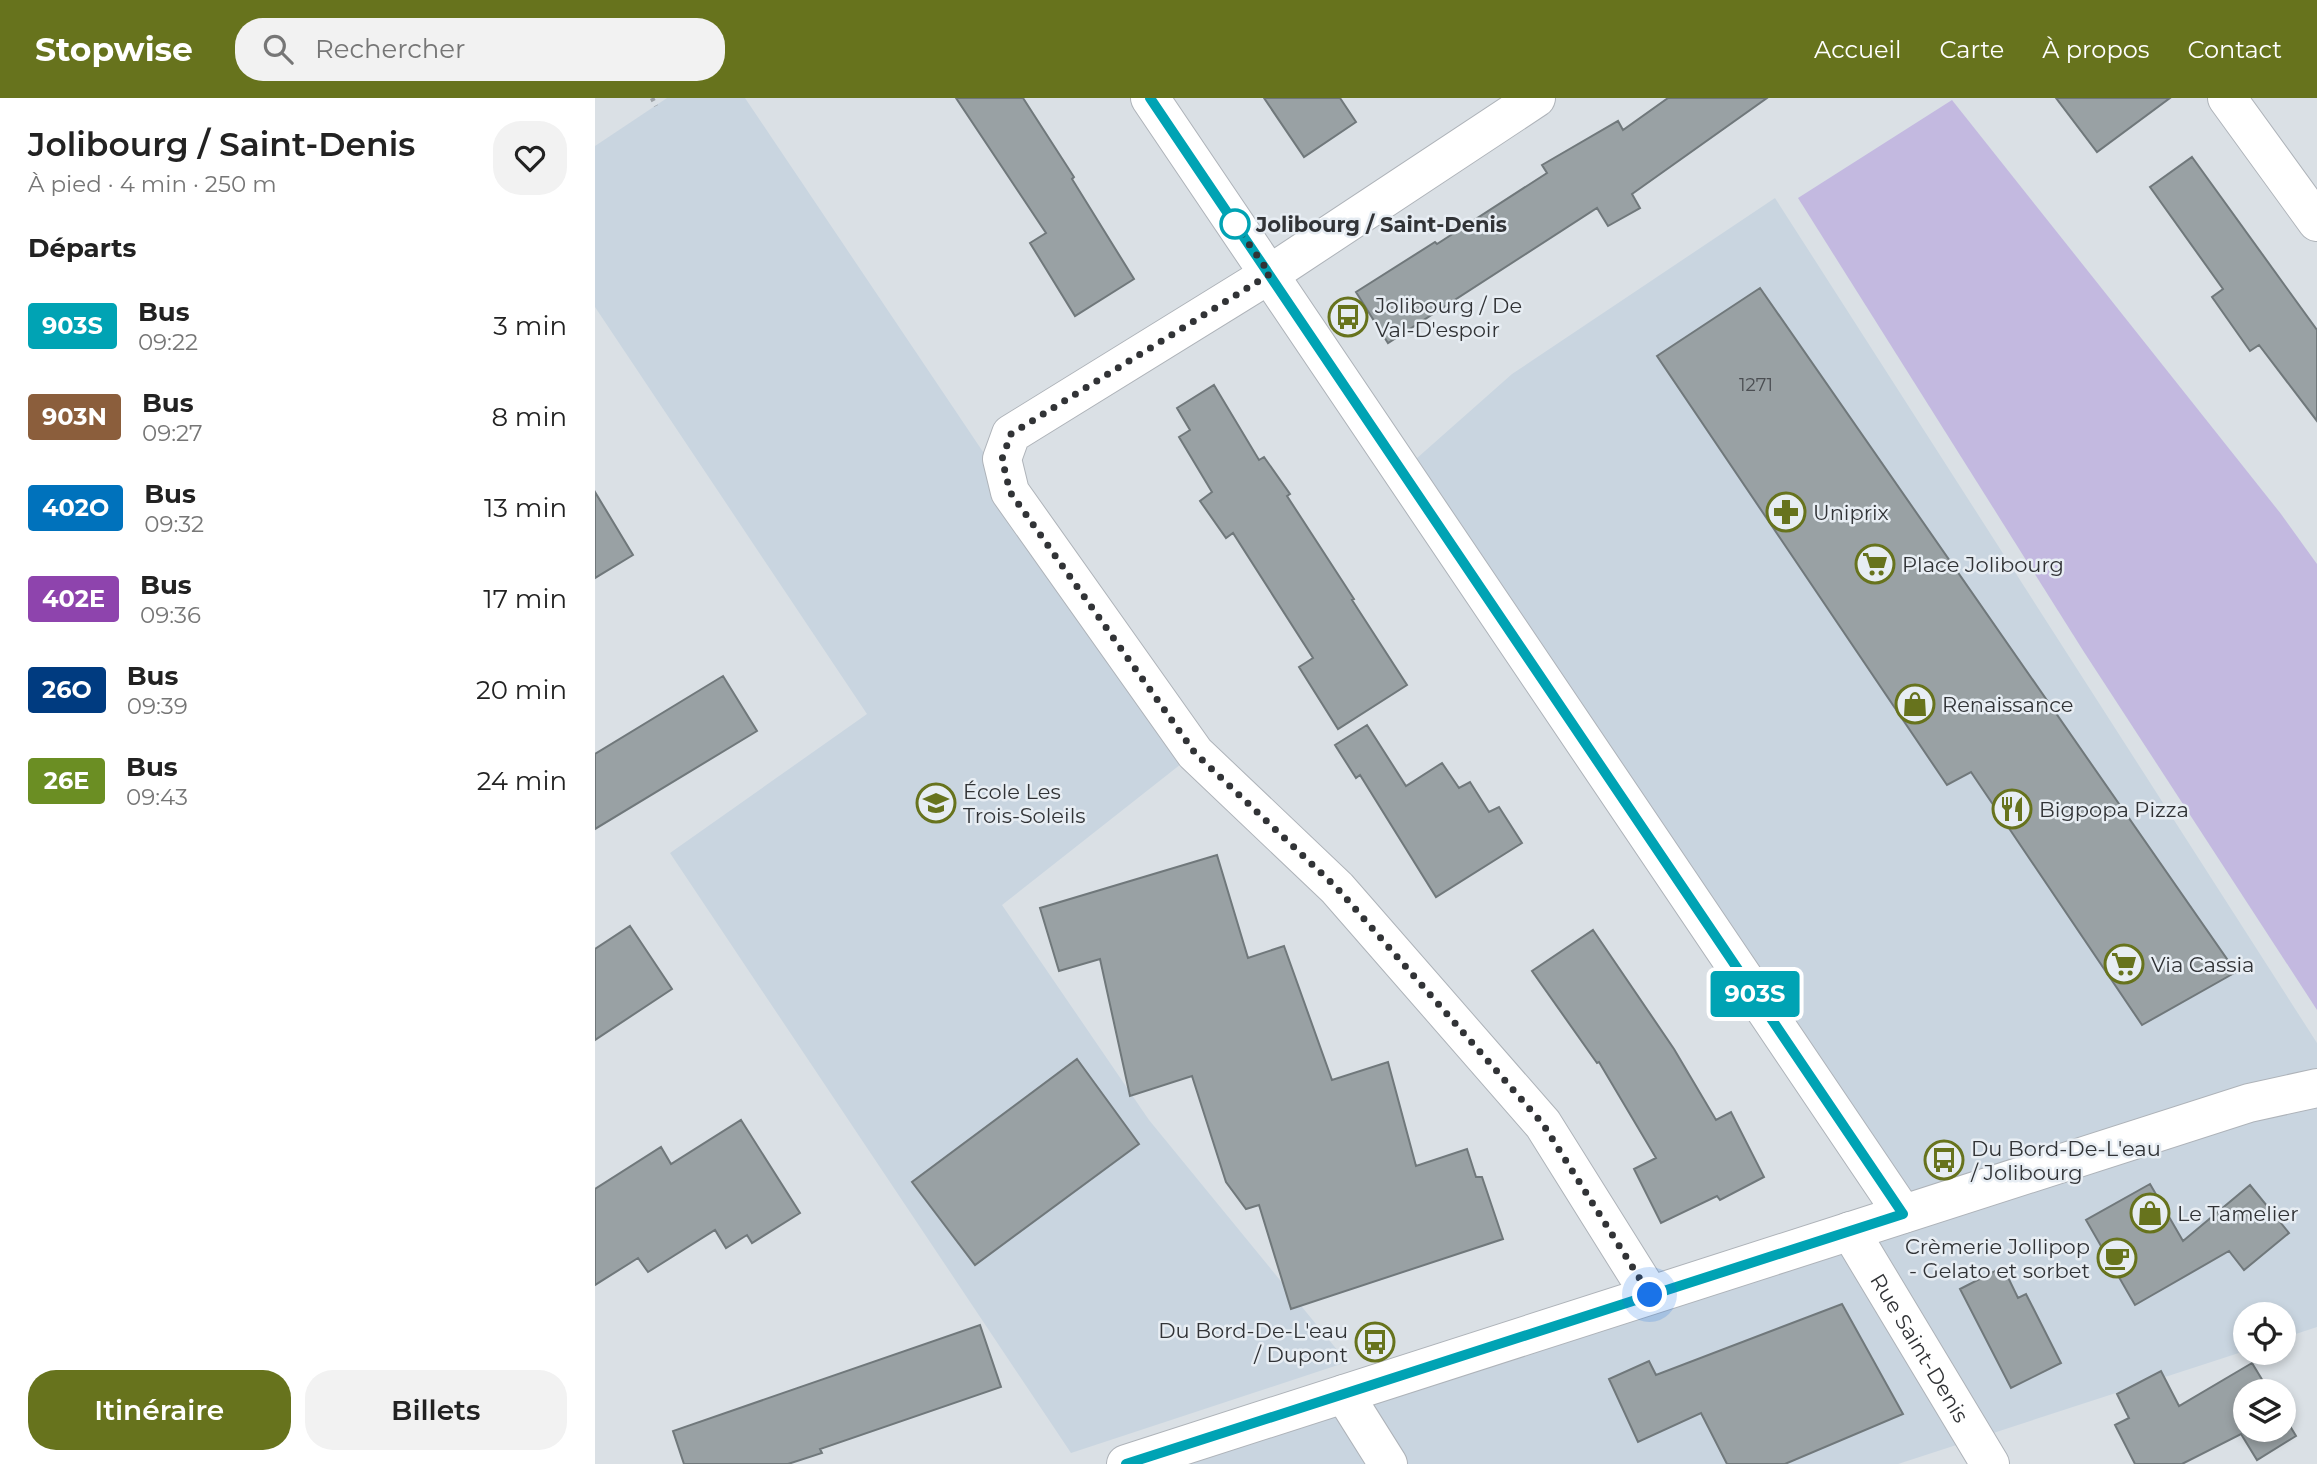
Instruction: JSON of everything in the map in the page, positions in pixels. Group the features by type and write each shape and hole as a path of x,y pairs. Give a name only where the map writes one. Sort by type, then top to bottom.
{"street":[{"path":"1150,98 1903,1214"},
{"path":"1536,98 1270,274 1011,434 1002,459 1010,492 1195,753 1337,888 1543,1124 1650,1295"},
{"path":"2227,98 2317,222"},
{"path":"1125,1464 2249,1103 2317,1088"},
{"name":"Rue Saint-Denis","path":"1850,1231 1990,1464"},
{"path":"1344,1394 1388,1464"}],"path":[{"path":"652,98 656,106"}],"shaded area":[{"name":"École Les Trois-Soleils","path":"667,98 745,98 1010,492 1195,753 1002,905 1149,1120 1347,1362 1071,1453 670,853 867,714 595,307 595,146"},
{"path":"1952,100 2281,514 2317,564 2317,1010 2084,652 1798,198"},
{"path":"1775,198 2317,1043 2317,1327 2296,1334 2296,1302 2233,1302 2233,1355 1898,1464 1126,1464 1902,1214 1399,474 1512,374"}],"building":[{"path":"956,98 1023,98 1074,177 1072,179 1134,279 1075,316 1030,243 1046,233"},
{"path":"1264,98 1340,98 1356,122 1304,157"},
{"path":"1668,98 1767,98 1632,194 1640,208 1608,226 1597,208 1388,343 1356,292 1547,173 1542,165 1618,121 1623,130"},
{"path":"2056,98 2170,98 2097,152"},
{"path":"2192,157 2317,330 2317,421 2259,345 2250,351 2212,297 2223,289 2150,187"},
{"name":"Place Jolibourg","path":"1760,288 2236,972 2142,1025 1971,772 1947,785 1657,356"},
{"path":"1214,385 1259,460 1264,457 1290,494 1287,496 1407,685 1338,729 1299,667 1313,658 1233,533 1226,538 1200,501 1212,492 1179,437 1190,430 1177,408"},
{"path":"595,492 633,555 595,578"},
{"path":"723,676 757,731 595,829 595,754"},
{"path":"1367,725 1406,786 1442,763 1459,788 1470,782 1489,812 1499,807 1522,843 1436,897 1360,775 1356,778 1335,745"},
{"path":"1217,855 1248,958 1284,946 1332,1080 1388,1062 1416,1166 1467,1149 1476,1177 1482,1177 1503,1239 1291,1309 1259,1205 1246,1209 1226,1182 1192,1076 1130,1096 1100,959 1059,971 1040,908"},
{"path":"630,926 672,989 595,1040 595,949"},
{"path":"1593,930 1674,1049 1716,1120 1731,1112 1764,1177 1720,1200 1717,1196 1661,1223 1634,1169 1656,1158 1599,1062 1597,1063 1532,971"},
{"path":"1077,1059 1139,1144 975,1265 912,1182"},
{"path":"741,1120 800,1213 752,1243 747,1235 726,1248 715,1230 648,1272 638,1258 595,1285 595,1189 661,1147 671,1164"},
{"path":"2150,1184 2183,1241 2250,1185 2289,1233 2244,1270 2229,1251 2135,1305 2086,1220"},
{"path":"2003,1267 2018,1298 2026,1294 2061,1363 2011,1388 1960,1289"},
{"path":"1842,1304 1903,1414 1785,1464 1727,1464 1701,1413 1638,1442 1609,1379 1649,1361 1656,1375"},
{"path":"980,1325 1001,1387 820,1449 822,1453 788,1464 684,1464 673,1431"},
{"path":"2249,1365 2253,1365 2262,1379 2233,1379 2233,1438 2182,1464 2135,1464 2115,1425 2129,1418 2117,1394 2161,1371 2179,1406"},
{"path":"2246,1442 2286,1442 2257,1460"}],"bus line":[{"name":"903S","path":"1126,1464 1903,1214 1150,98"}],"place":[{"name":"Jolibourg / Saint-Denis","path":"1235,224"},
{"name":"Jolibourg / De Val-D'espoir","path":"1348,317"},
{"name":"Uniprix","path":"1786,512"},
{"name":"Place Jolibourg","path":"1875,564"},
{"name":"Renaissance","path":"1915,704"},
{"name":"École Les Trois-Soleils","path":"936,803"},
{"name":"Bigpopa Pizza","path":"2012,809"},
{"name":"Via Cassia","path":"2124,964"},
{"name":"Du Bord-De-L'eau / Jolibourg","path":"1944,1160"},
{"name":"Le Tamelier","path":"2150,1213"},
{"name":"Crèmerie Jollipop - Gelato et sorbet","path":"2117,1258"},
{"name":"Du Bord-De-L'eau / Dupont","path":"1375,1342"}],"route":[{"path":"1235,224 1270,274 1011,434 1002,459 1010,492 1195,753 1337,888 1543,1124 1650,1295"}]}
